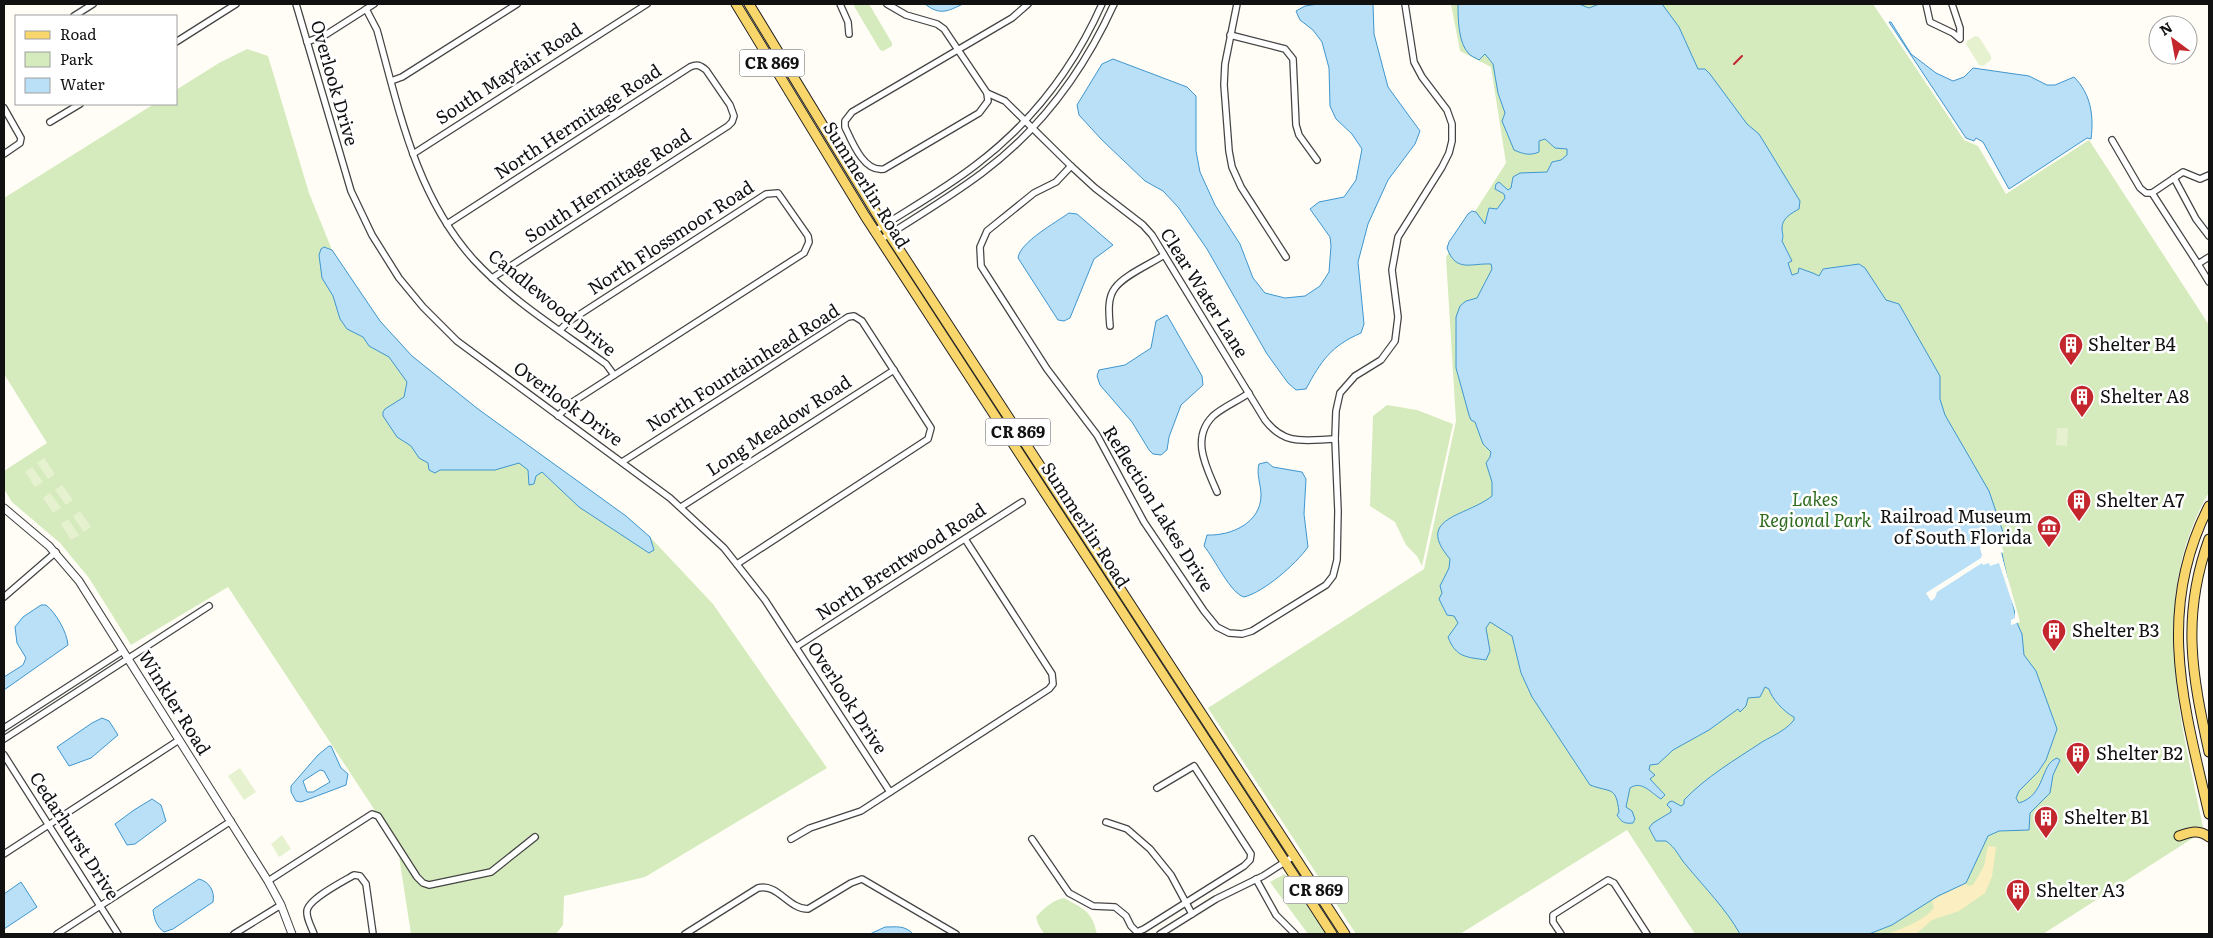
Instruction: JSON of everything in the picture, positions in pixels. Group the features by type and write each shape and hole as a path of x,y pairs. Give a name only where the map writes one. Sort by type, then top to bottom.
{"main road":[{"name":"Summerlin Road","path":"736,4 880,240 1332,934"},
{"name":"Summerlin Road","path":"749,4 889,234 1345,934"},
{"path":"2209,506 2198,530 2187,563 2180,598 2178,635 2181,686 2209,808"},
{"path":"2209,540 2196,586 2191,639 2194,679 2209,752"},
{"path":"2179,836 2192,832 2201,832 2209,837"}],"street":[{"path":"76,15 93,4"},
{"path":"178,41 236,4"},
{"name":"Overlook Drive","path":"296,4 351,191 372,235 399,278 423,307 457,340 681,507 706,530 737,564 761,595 890,792"},
{"path":"307,42 327,34 374,4"},
{"path":"391,81 402,78 516,4"},
{"name":"South Mayfair Road","path":"412,154 647,4"},
{"path":"840,4 848,22 849,34"},
{"path":"887,4 906,15 937,24 948,33 958,48 988,93 988,101 979,113 884,169 878,170 868,166 845,127 848,116 958,48 1012,18 1028,4"},
{"path":"875,231 977,164 1025,121 1064,72 1085,40 1102,4"},
{"path":"880,240 983,173 1032,129 1079,70 1098,38 1114,4"},
{"path":"1238,4 1230,35 1225,64 1224,85 1226,135 1232,167 1241,187 1286,256"},
{"name":"Reflection Lakes Drive","path":"1071,166 1056,182 1034,194 987,231 980,243 980,261 987,277 1047,370 1097,435 1144,522 1204,611 1217,627 1229,633 1242,634 1252,632 1326,585 1333,576 1337,560 1338,511 1335,440 1336,411 1340,393 1354,376 1380,360 1395,341 1398,317 1392,270 1398,236 1442,167 1449,153 1452,141 1452,124 1447,110 1422,77 1414,62 1405,4"},
{"path":"1926,4 1930,22 1953,33 1960,39 1960,28 1952,4"},
{"name":"Candlewood Drive","path":"366,9 374,24 412,154 427,188 447,224 470,255 492,278 606,364 614,375"},
{"path":"1230,35 1284,49 1292,59 1296,125 1299,135 1317,160"},
{"name":"North Hermitage Road","path":"447,224 695,65 701,66 733,113"},
{"name":"Clear Water Lane","path":"988,93 1005,101 1095,188 1143,225 1152,235 1273,431 1284,438 1335,440"},
{"path":"50,122 78,105"},
{"path":"4,108 21,138 20,143 4,154"},
{"name":"South Hermitage Road","path":"492,278 728,126 732,122 733,113"},
{"path":"2112,140 2140,188 2146,193 2152,193 2183,172 2200,179 2209,175"},
{"path":"2174,178 2196,219 2209,236"},
{"path":"2152,193 2209,282"},
{"name":"North Flossmoor Road","path":"560,330 568,322 766,194 778,194 808,236 809,242 804,252 614,375"},
{"path":"1110,326 1110,298 1114,288 1164,255"},
{"path":"2198,264 2209,257"},
{"name":"North Fountainhead Road","path":"622,462 848,317 854,316 862,321 894,370"},
{"path":"737,564 924,443 931,434 931,428 894,370"},
{"name":"Long Meadow Road","path":"681,507 894,370"},
{"path":"558,416 571,403 614,375"},
{"path":"1216,492 1202,455 1201,446 1204,431 1213,417 1250,394"},
{"name":"North Brentwood Road","path":"796,647 1022,502"},
{"name":"Winkler Road","path":"4,508 56,552 79,581 268,881 281,905 292,934"},
{"path":"791,839 810,828 858,813 1008,717 1049,689 1053,684 1052,674 965,539"},
{"path":"4,596 56,552"},
{"path":"4,739 208,606"},
{"path":"4,728 123,651"},
{"path":"4,854 179,740"},
{"name":"Cedarhurst Drive","path":"4,754 118,934"},
{"path":"1032,839 1069,893 1092,906 1115,907 1126,916 1131,926 1137,932 1244,866 1250,860 1252,854 1194,766 1157,788"},
{"path":"268,881 372,814 378,816 416,877 423,883 433,885 491,872 535,837"},
{"path":"57,934 231,821"},
{"path":"1106,822 1127,828 1144,843 1170,875 1192,914"},
{"path":"1160,934 1294,856"},
{"path":"314,934 307,912 308,906 354,875 360,876 366,884 373,934"},
{"path":"685,934 758,888 770,888 802,909 808,909 851,883 862,879 956,934"},
{"path":"1256,879 1276,915 1295,934"},
{"path":"1561,934 1553,922 1553,915 1608,880 1614,883 1648,934"},
{"path":"234,934 281,905"}],"green space":[{"path":"855,4 869,4 892,46 883,51 880,50 854,6"},
{"name":"Lakes Regional Park","path":"1451,4 1873,4 1964,140 1978,146 2006,194 2089,140 2209,325 2209,492 2190,533 2179,575 2174,617 2174,660 2179,703 2204,831 2043,934 1695,934 1627,830 1460,934 1356,934 1208,708 1424,569 1456,421 1446,257 1506,163 1491,67 1460,51"},
{"path":"1975,36 1979,37 1991,56 1991,60 1983,66 1979,65 1966,44 1967,41"},
{"path":"247,49 268,56 309,193 332,250 380,321 412,356 478,409 626,516 650,537 713,604 827,768 645,877 564,896 563,925 556,934 411,934 399,856 372,806 228,587 131,645 89,578 60,543 12,502 4,489 4,471 47,443 4,374 4,198 152,105 178,105 178,89 219,63"},
{"path":"1387,405 1417,410 1453,424 1422,566 1417,556 1406,545 1395,522 1370,506 1373,416"},
{"path":"2057,428 2068,428 2067,446 2056,445"},
{"path":"44,458 55,474 48,479 37,463"},
{"path":"32,467 43,482 35,487 25,472"},
{"path":"62,485 73,500 66,505 55,490"},
{"path":"50,493 61,508 53,513 43,498"},
{"path":"80,511 91,527 84,532 73,516"},
{"path":"68,519 79,535 71,540 61,524"},
{"path":"240,768 256,792 244,800 228,776"},
{"path":"282,835 291,849 279,857 271,844"},
{"path":"1285,874 1326,934 1308,934 1270,882"},
{"path":"1064,898 1090,915 1097,934 1044,934 1036,917 1049,905"}],"sand":[{"path":"1988,846 1996,847 1992,877 1985,893 1959,911 1932,920 1916,934 1887,934 1924,917 1934,908 1932,900 1966,883 1968,886 1973,885 1984,866"}],"water":[{"path":"925,4 963,4 953,9 940,11 930,8"},
{"path":"1318,4 1373,4 1374,34 1388,87 1420,131 1415,144 1388,180 1368,224 1358,262 1364,324 1361,333 1342,343 1328,355 1306,389 1296,390 1288,383 1267,354 1207,249 1178,207 1163,191 1145,181 1102,140 1079,115 1077,105 1102,64 1113,59 1187,87 1196,96 1196,151 1200,172 1215,205 1240,244 1253,278 1265,293 1285,298 1305,296 1320,286 1329,272 1331,246 1330,237 1310,209 1319,202 1344,197 1356,180 1362,149 1352,134 1336,119 1330,106 1329,68 1322,42 1313,30 1300,20 1296,11 1305,6"},
{"path":"1458,4 1579,4 1589,8 1599,4 1662,4 1679,27 1698,69 1705,69 1710,74 1747,124 1759,134 1800,201 1799,209 1791,214 1782,224 1782,241 1792,261 1788,263 1792,275 1798,273 1799,268 1819,276 1823,269 1859,264 1865,268 1886,300 1899,304 1940,376 1940,399 1945,415 1989,491 2003,532 1999,540 2017,623 2022,634 2024,655 2036,671 2057,729 2046,760 2038,772 2019,791 2016,798 2019,803 2028,799 2034,793 2052,761 2057,758 2060,760 2053,775 2050,793 2030,813 2029,830 1999,831 1988,836 1966,883 1938,896 1892,925 1869,934 1740,934 1722,907 1672,847 1666,841 1656,841 1649,828 1653,823 1671,812 1667,805 1669,802 1672,801 1681,806 1693,791 1712,776 1791,724 1794,717 1775,701 1769,689 1765,687 1760,697 1748,698 1746,706 1740,712 1738,709 1709,730 1673,750 1658,764 1650,765 1649,770 1655,775 1650,779 1665,795 1661,799 1642,786 1630,788 1626,807 1632,811 1635,819 1633,823 1628,823 1622,821 1617,815 1619,812 1618,803 1611,791 1590,785 1532,697 1521,673 1512,636 1490,622 1486,628 1490,651 1486,660 1463,655 1451,644 1448,637 1458,623 1454,616 1447,615 1439,599 1442,593 1440,586 1449,568 1450,559 1440,545 1438,534 1441,526 1448,520 1492,496 1492,482 1486,463 1491,452 1483,444 1475,422 1471,420 1456,368 1456,317 1460,306 1466,301 1477,298 1492,269 1491,264 1460,264 1455,261 1447,248 1468,214 1472,211 1476,212 1485,224 1489,208 1497,209 1505,198 1504,194 1495,189 1496,184 1499,182 1508,190 1511,188 1513,177 1520,173 1547,172 1552,162 1561,160 1567,155 1567,149 1555,148 1545,139 1539,141 1539,152 1526,154 1514,150 1502,121 1505,113 1498,93 1493,64 1485,54 1479,60 1470,55 1465,49 1459,30"},
{"path":"1889,22 1891,22 1911,54 1936,73 1953,81 1964,77 1973,68 2029,76 2047,85 2055,85 2074,77 2088,98 2092,122 2091,139 2087,138 2009,189 1983,142 1976,138 1974,141 1966,138"},
{"path":"1069,213 1077,214 1113,245 1094,259 1070,318 1064,321 1058,320 1018,258 1020,252 1031,239"},
{"path":"324,247 332,250 380,321 412,356 478,409 626,516 650,537 654,550 649,553 579,507 542,472 536,476 534,484 529,485 528,470 519,463 495,470 440,470 435,473 429,470 428,463 419,458 411,446 397,437 383,416 385,409 404,397 407,382 389,357 369,346 363,337 347,329 340,319 333,296 322,278 319,255"},
{"path":"1167,315 1202,376 1203,385 1181,405 1169,437 1167,450 1161,455 1153,454 1149,450 1132,422 1100,385 1097,376 1099,370 1125,365 1151,348 1156,321"},
{"path":"1267,462 1273,467 1302,472 1306,479 1304,514 1308,547 1279,576 1261,589 1244,597 1228,583 1204,546 1207,535 1216,535 1235,530 1243,526 1256,513 1260,505 1261,495 1258,472 1259,464"},
{"path":"41,605 46,605 50,608 57,618 66,634 68,645 4,690 4,677 23,665 26,658 17,643 15,627 23,617"},
{"path":"102,718 109,721 118,735 91,758 69,766 57,747"},
{"path":"331,746 341,768 348,774 346,785 301,802 296,801 291,792 291,786 318,755","holes":["320,770 324,771 330,782 313,792 307,792 303,781"]},
{"path":"152,799 161,805 166,821 135,844 127,845 115,824"},
{"path":"199,879 206,882 211,888 213,902 173,929 164,932 156,922 153,910"},
{"path":"21,882 37,907 4,929 4,894"},
{"path":"885,927 904,928 913,934 870,934"}],"pier":[{"path":"1996,533 2004,552 2001,553 2020,622 2011,625 2011,620 2015,618 2015,611 1999,563 1990,566 1989,563 1983,565 1982,563 1937,592 1935,598 1931,601 1926,593 1981,558 1980,548 1986,536"}],"railway":[{"path":"1734,64 1742,56"}],"place":[{"name":"Shelter B4","path":"2071,366"},
{"name":"Shelter A8","path":"2082,418"},
{"name":"Shelter A7","path":"2079,522"},
{"name":"Railroad Museum of South Florida","path":"2049,548"},
{"name":"Shelter B3","path":"2054,652"},
{"name":"Shelter B2","path":"2078,775"},
{"name":"Shelter B1","path":"2046,839"},
{"name":"Shelter A3","path":"2018,912"}]}
